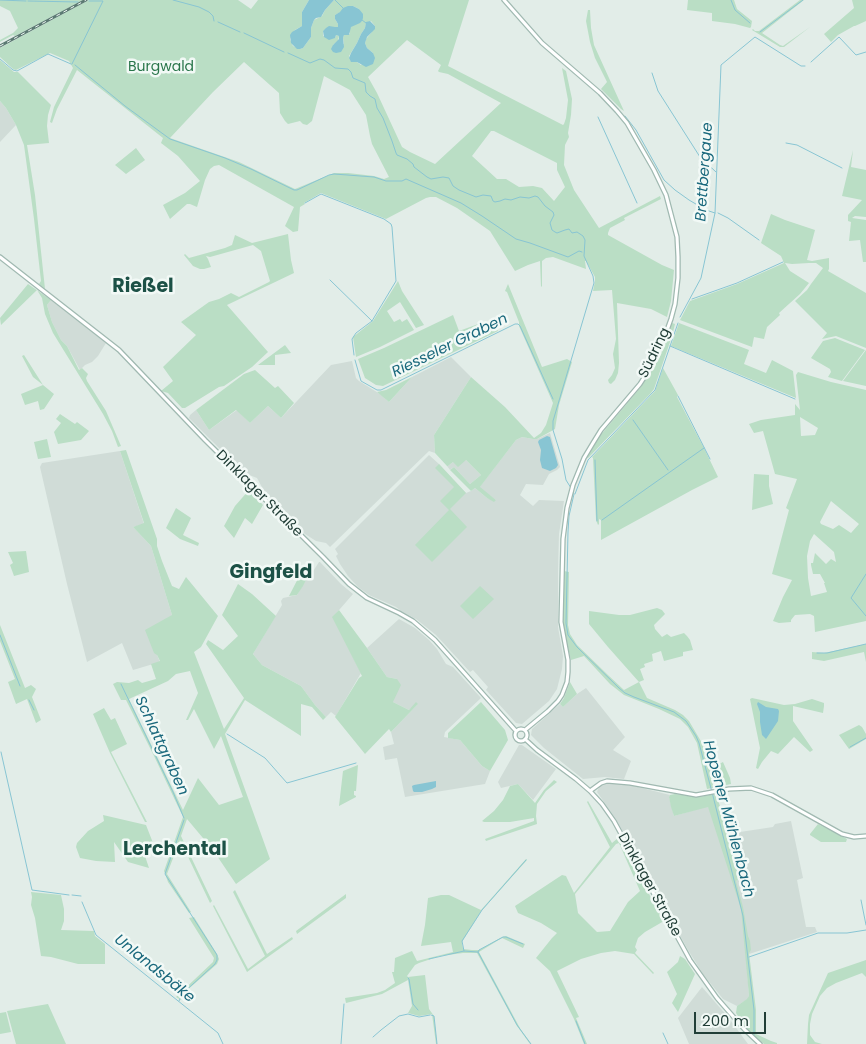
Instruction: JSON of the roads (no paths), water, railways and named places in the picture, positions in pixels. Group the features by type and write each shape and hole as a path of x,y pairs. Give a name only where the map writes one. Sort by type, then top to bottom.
{"main road":[{"name":"Südring","path":"504,0 542,43 600,93 627,123 660,183 668,202 676,236 678,257 678,278 674,304 662,344 640,384 592,443 573,485 565,519 562,570 561,622 568,660 568,672 558,701 526,730"},
{"name":"Dinklager Straße","path":"0,258 119,350 205,440 349,584 367,598 399,613 426,631 516,731"},
{"path":"521,728 526,730 525,739 517,740 515,736 516,731 521,728"},
{"name":"Dinklager Straße","path":"525,739 576,779 602,804 614,821 690,960 717,998 758,1043"},
{"path":"590,791 601,782 615,781 690,795 738,788 758,790 772,795 842,834 854,837 866,836"}],"water":[{"path":"309,0 334,0 321,17 314,20 311,28 311,37 303,48 297,49 291,43 290,35 302,26 302,12"},
{"path":"348,6 359,9 363,14 363,18 360,23 351,27 349,35 344,35 344,47 341,52 336,53 331,49 339,39 339,36 336,35 335,38 329,40 324,37 323,31 329,26 338,27 335,15"},
{"path":"370,21 375,26 375,29 367,37 365,43 375,58 373,64 366,67 357,62 351,62 349,58 365,28 366,22"},
{"path":"547,436 550,437 558,465 550,471 542,468 540,460 541,450 538,442"},
{"path":"758,702 779,711 778,721 766,739 762,735"},
{"path":"436,781 436,787 432,789 422,792 413,791 412,786 414,785"}],"waterway":[{"path":"0,0 26,1"},
{"name":"Hopener Mühlenbach","path":"173,0 199,7 209,12 213,16 214,21"},
{"path":"335,0 343,8"},
{"name":"Brettbergaue","path":"731,0 735,10 750,23"},
{"path":"760,32 803,0"},
{"path":"28,1 78,2"},
{"path":"72,64 103,1 89,1"},
{"path":"362,20 366,23"},
{"name":"Hopener Mühlenbach","path":"218,22 240,32"},
{"name":"Hopener Mühlenbach","path":"244,33 284,52"},
{"name":"Brettbergaue","path":"680,317 701,278 715,213 721,65 755,37 801,66 805,66"},
{"path":"811,62 839,37 856,55 866,52"},
{"name":"Hopener Mühlenbach","path":"288,53 310,63 320,59 335,68 348,69 353,78 365,83 366,92 375,99 397,155 407,159 427,177 431,179 449,178 453,186 459,190 476,197 483,195 491,196 495,202 520,197 538,197 553,212 554,215 550,223 552,230 557,233 569,229 572,233 577,232 583,236 585,240 584,256 594,283 553,421 553,430 566,480 571,488"},
{"path":"0,59 17,71 48,54 71,64"},
{"path":"75,65 125,106 170,139 225,158 294,190 334,174 374,177 386,181 402,181 406,179 461,203 516,239 568,257 579,251 582,252"},
{"path":"652,73 658,91 700,157 716,172"},
{"path":"625,116 636,130 664,180 689,200 715,213"},
{"path":"598,117 637,203"},
{"path":"786,143 797,145 842,168"},
{"name":"Riesseler Graben","path":"305,203 321,194 384,219 392,227 396,281 372,321 356,333 352,339 354,355"},
{"path":"718,213 759,240"},
{"path":"692,299 737,283 783,262"},
{"path":"330,280 372,321"},
{"name":"Brettbergaue","path":"575,494 588,460 655,390 678,323"},
{"name":"Riesseler Graben","path":"355,360 361,381 377,390 381,390 518,324 553,399"},
{"path":"670,346 795,399"},
{"path":"678,396 710,459"},
{"path":"633,420 668,470"},
{"path":"602,520 704,448"},
{"path":"595,460 597,521"},
{"name":"Hopener Mühlenbach","path":"573,491 568,532 566,623 568,635 577,647 625,693 674,712 686,721 696,736 743,916 754,1010 754,1036"},
{"path":"866,574 851,598 866,616"},
{"name":"Unlandsbäke","path":"0,635 20,686"},
{"path":"817,653 827,653 866,644"},
{"name":"Schlattgraben","path":"121,684 184,818"},
{"name":"Unlandsbäke","path":"29,700 34,710"},
{"path":"227,734 265,758 287,783 356,763"},
{"path":"850,747 866,738"},
{"name":"Unlandsbäke","path":"1,752 32,890 69,895"},
{"name":"Schlattgraben","path":"179,1001 182,994 217,960 217,955 165,874 184,820"},
{"path":"464,951 462,941 482,910 526,860"},
{"name":"Unlandsbäke","path":"72,895 81,896"},
{"path":"861,900 866,925"},
{"name":"Unlandsbäke","path":"82,902 96,935 218,1033 223,1044"},
{"path":"749,957 818,933 847,933 866,930"},
{"path":"478,952 503,937 523,944"},
{"path":"429,959 464,951 478,952 517,1025 531,1044"},
{"path":"408,978 413,1004 418,1010"},
{"path":"341,1044 344,1004"},
{"path":"373,1037 399,1016 408,1014 419,1017 430,1015"},
{"path":"431,1015 434,1016 437,1044"},
{"path":"576,1021 585,1044"},
{"path":"663,1033 668,1044"}],"railway":[{"path":"0,46 86,0"}],"district":[{"name":"Rießel","path":"143,287"},
{"name":"Gingfeld","path":"271,573"},
{"name":"Lerchental","path":"175,850"}],"park label":[{"name":"Burgwald","path":"161,67"}]}
